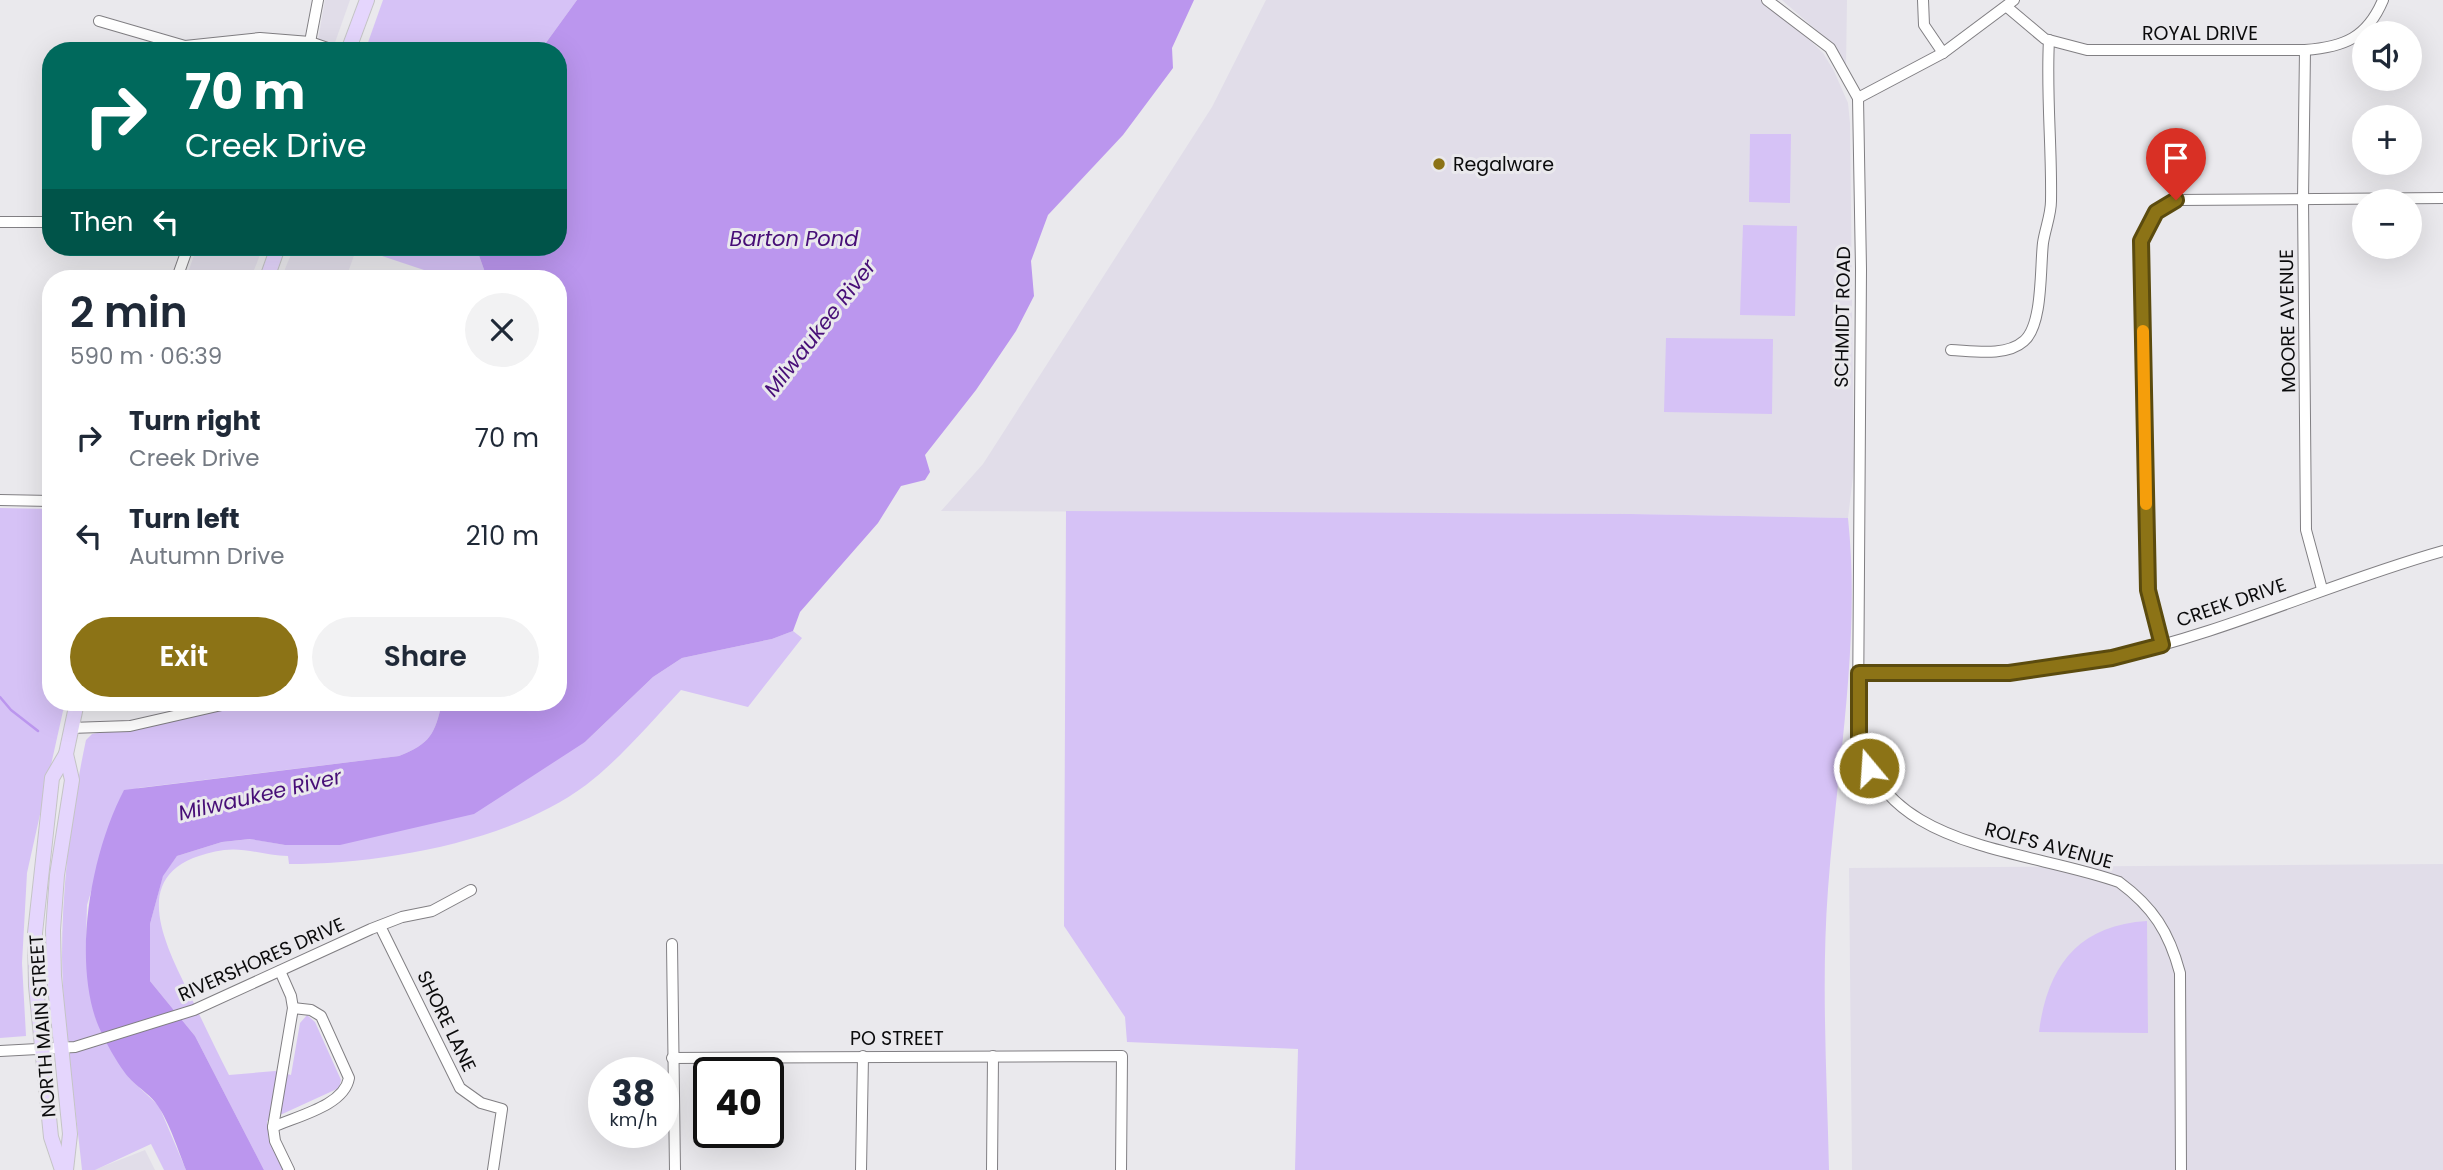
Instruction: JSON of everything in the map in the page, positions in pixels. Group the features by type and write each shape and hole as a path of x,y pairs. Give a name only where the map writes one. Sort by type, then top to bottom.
{"main road":[{"path":"351,42 367,0"},
{"name":"NORTH MAIN STREET","path":"64,1170 51,1137 36,986 37,899 52,778 66,754 75,711"},
{"name":"NORTH MAIN STREET","path":"64,1170 70,1134 53,930 72,780 66,754"}],"street":[{"path":"222,42 260,38 310,42 318,0"},
{"name":"SCHMIDT ROAD","path":"1767,0 1829,48 1858,98 1861,155 1859,673"},
{"path":"1923,0 1924,25 1943,53"},
{"name":"ROYAL DRIVE","path":"2011,3 2049,40 2087,50 2305,50 2335,47 2359,36 2383,0"},
{"path":"1858,98 1943,53 2011,3"},
{"path":"99,21 171,42"},
{"path":"1951,350 1995,351 2017,347 2027,339 2034,326 2043,242 2051,204 2047,85 2049,40"},
{"name":"MOORE AVENUE","path":"2305,50 2303,199 2306,530 2322,589"},
{"path":"2162,645 2148,590 2141,241 2156,212 2176,200 2443,198"},
{"path":"0,222 42,222"},
{"path":"0,500 42,500"},
{"name":"CREEK DRIVE","path":"1859,673 2009,673 2112,658 2162,645 2322,589 2443,551"},
{"name":"ROLFS AVENUE","path":"1859,673 1859,737 1869,768 1886,794 1913,818 1953,836 2119,882 2141,898 2159,919 2172,942 2180,973 2181,1170"},
{"path":"70,728 130,726 196,711"},
{"name":"RIVERSHORES DRIVE","path":"0,1051 61,1048 98,1041 194,1010 380,926 432,911 471,890"},
{"name":"SHORE LANE","path":"380,926 460,1088 481,1103 502,1109 493,1170"},
{"path":"672,1057 673,944"},
{"path":"280,971 291,996 293,1009 273,1127 275,1141 289,1170"},
{"path":"273,1127 338,1098 347,1088 349,1078 321,1016 311,1010 293,1009"},
{"path":"861,1170 863,1056"},
{"path":"992,1170 993,1056"},
{"name":"PO STREET","path":"679,1058 1122,1056 1121,1170"},
{"path":"674,1148 675,1170"}],"shaded area":[{"path":"325,0 350,0 335,42 318,42"},
{"path":"383,0 577,0 547,42 368,42"},
{"path":"1266,0 1763,0 1791,22 1823,53 1848,103 1854,468 1848,518 1631,514 941,511 983,464 1212,107"},
{"path":"1782,0 1847,0 1846,68 1821,34"},
{"path":"1750,134 1791,134 1790,203 1749,202"},
{"path":"1743,225 1797,226 1795,316 1740,315"},
{"path":"194,256 260,256 254,270 189,270"},
{"path":"290,256 354,256 349,270 285,270"},
{"path":"382,256 479,256 484,270 424,270"},
{"path":"1666,338 1773,339 1772,414 1664,412"},
{"path":"0,508 42,509 42,711 63,711 27,873 22,963 26,1036 0,1038"},
{"path":"1066,511 1848,518 1852,611 1850,657 1828,889 1825,959 1829,1170 1295,1170 1298,1049 1127,1042 1125,1017 1064,926"},
{"path":"793,631 802,638 748,707 681,690 611,763 586,785 555,805 521,821 444,846 364,860 289,864 288,856 232,849 193,858 173,870 162,886 159,905 161,925 178,970 229,1075 275,1071 291,1075 300,1023 307,1015 315,1022 341,1080 339,1088 267,1121 269,1141 283,1170 264,1170 195,1036 150,981 150,924 163,875 177,856 222,842 251,839 285,845 585,742 653,677 682,658 772,639"},
{"path":"214,711 440,711 430,736 418,747 399,756 138,788 99,865 87,905 86,939 91,993 96,1020 129,1078 159,1106 186,1170 164,1170 151,1144 95,1170 82,1170 67,1037 62,957 68,848 86,740 92,734"},
{"path":"2443,864 2443,1170 1852,1170 1849,868"},
{"path":"2147,921 2148,1033 2039,1032 2050,988 2058,969 2070,954 2102,931 2123,924"},
{"path":"145,1150 155,1170 94,1170"}],"water":[{"name":"Barton Pond","path":"577,0 1194,0 1172,48 1173,68 1123,135 1048,215 1031,261 1034,296 1016,331 976,390 925,455 930,472 925,480 901,486 878,523 800,612 793,631 772,639 682,658 653,677 585,742 474,814 340,845 285,845 250,839 222,842 177,856 163,876 150,924 150,981 195,1036 264,1170 186,1170 158,1106 131,1080 111,1052 96,1020 89,993 86,934 89,903 103,842 124,790 399,756 418,747 430,736 440,711 567,711 567,270 484,270 479,256 567,256 567,42 547,42"}],"waterway":[{"path":"0,697 11,710 38,731"}],"slow traffic":[{"path":"2143,331 2146,504"}],"place":[{"name":"Regalware","path":"1439,164"}],"route":[{"path":"1869,768 1859,737 1859,673 2009,673 2112,658 2162,645 2148,590 2141,241 2156,212 2176,200"}],"water label":[{"name":"Milwaukee River","path":"820,328"},
{"name":"Milwaukee River","path":"260,795"}]}
